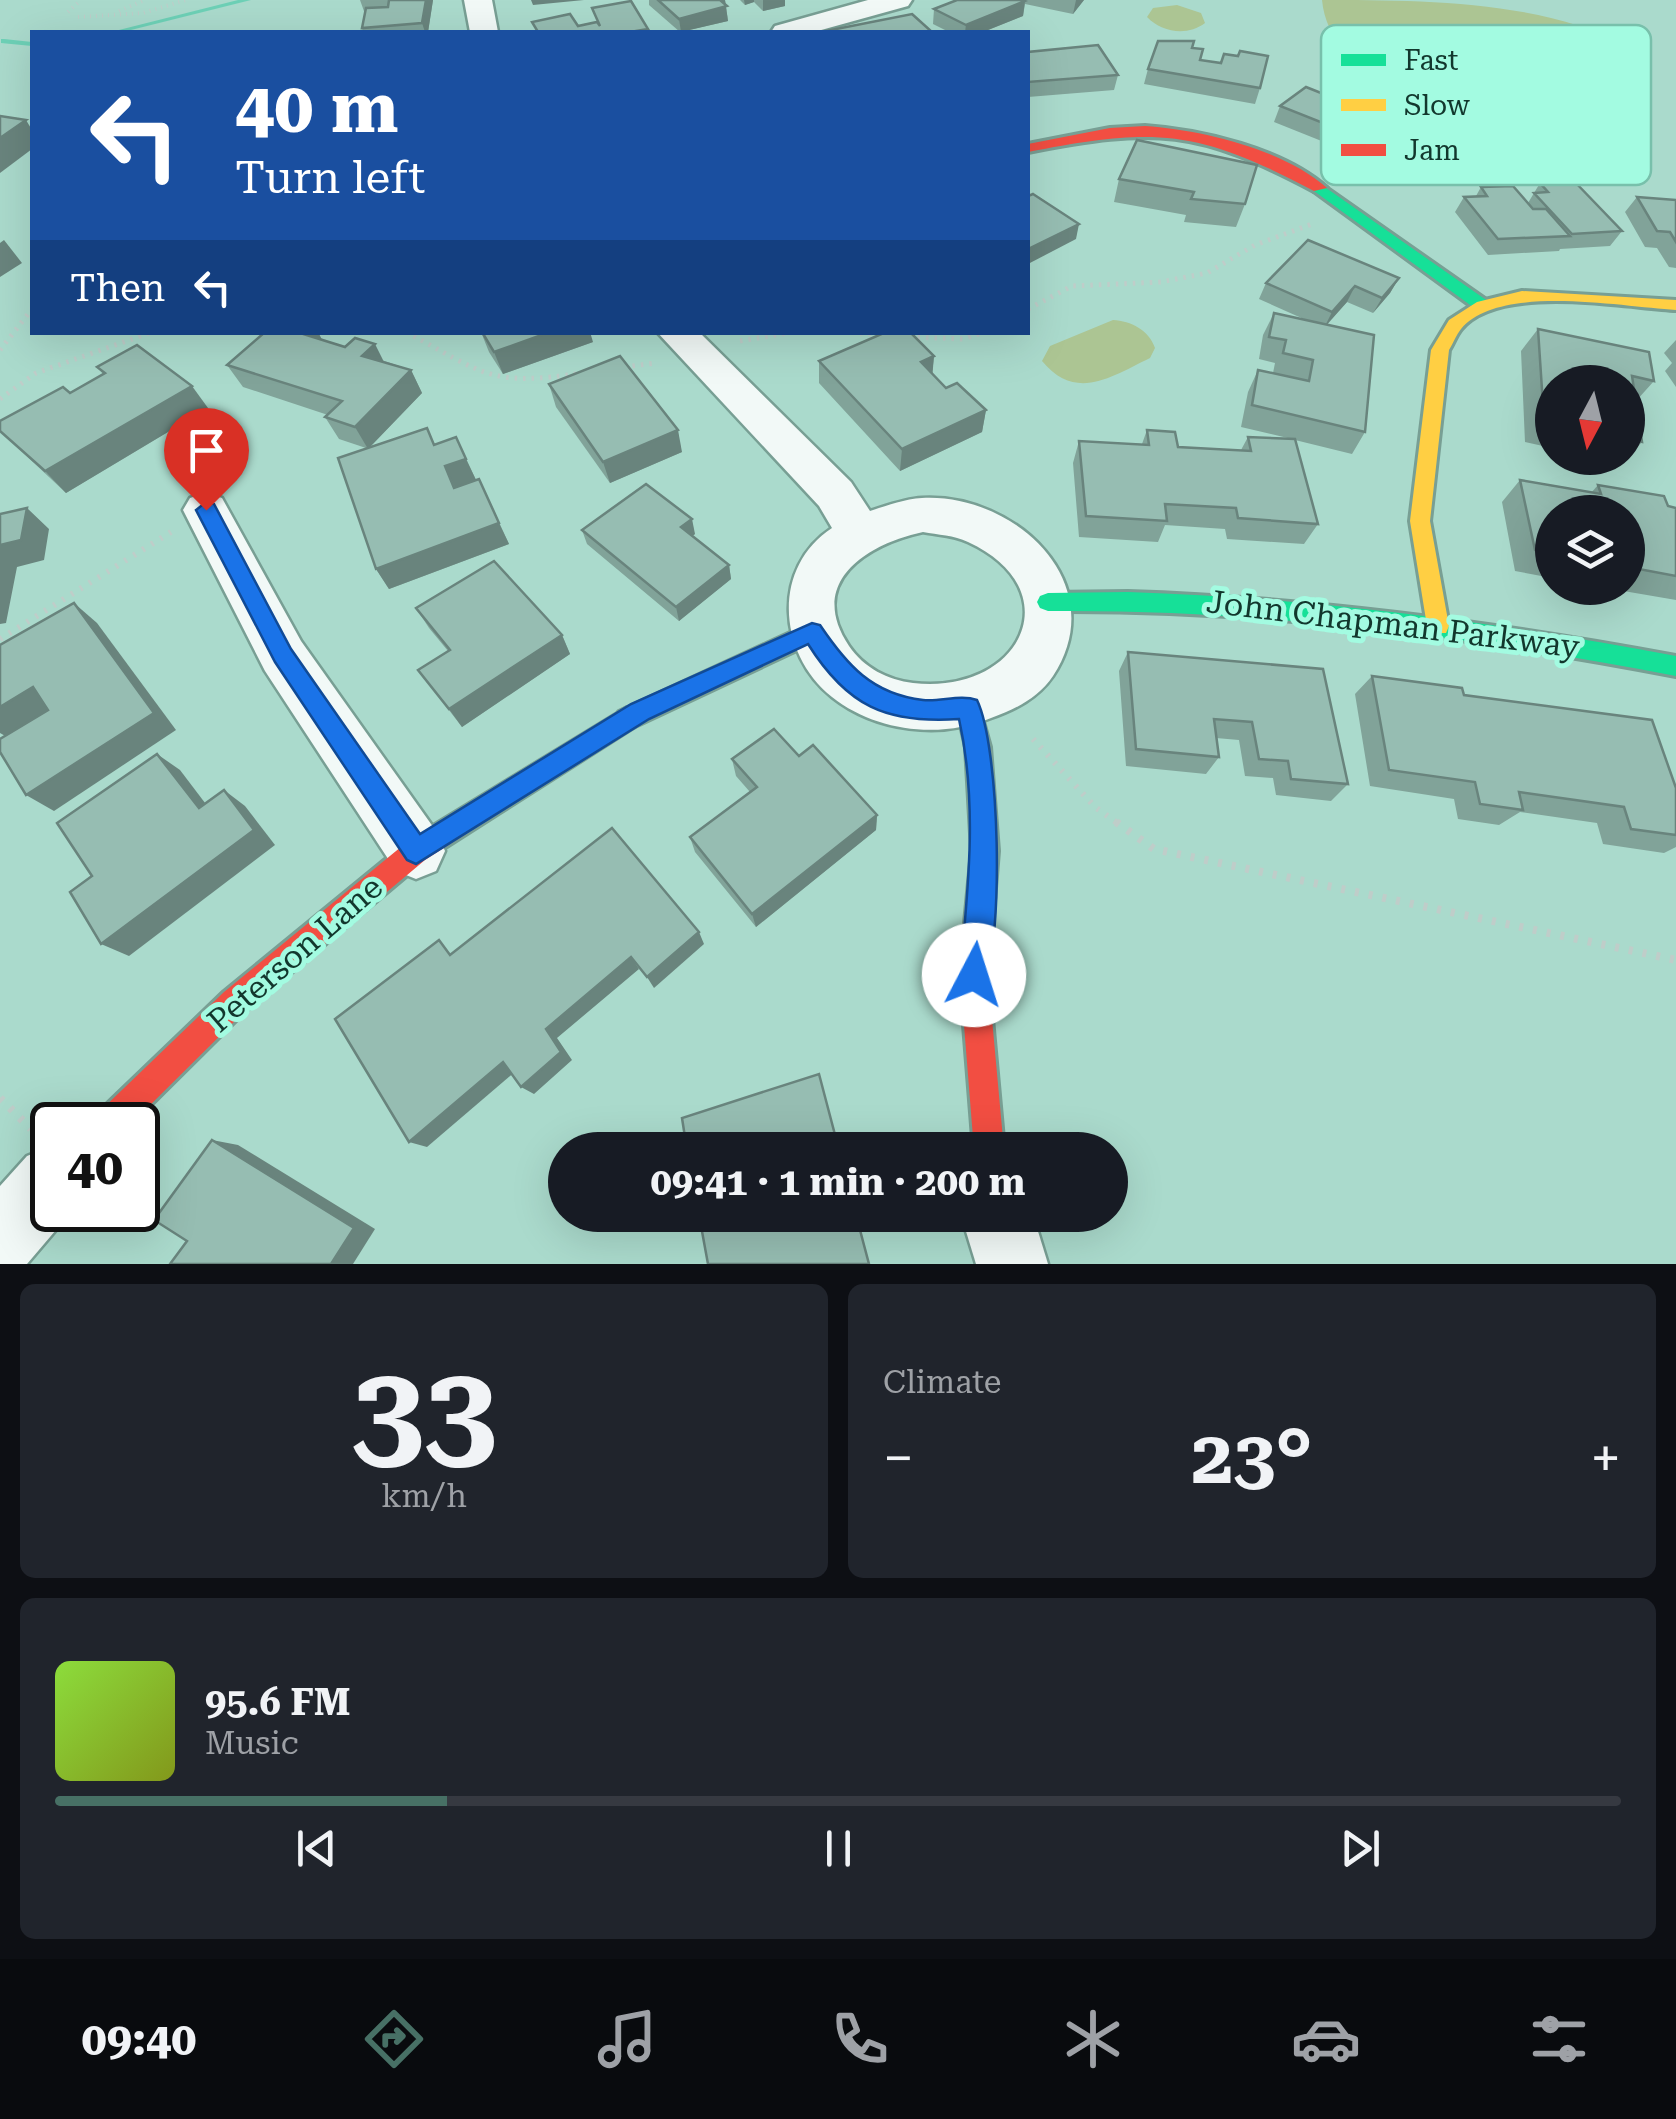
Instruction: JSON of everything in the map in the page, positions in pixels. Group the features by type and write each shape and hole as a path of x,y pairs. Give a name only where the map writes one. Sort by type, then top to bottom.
{"street":[{"path":"478,0 484,30"},
{"path":"791,30 898,0"},
{"path":"1030,147 1088,131 1182,133 1273,158 1353,210 1483,306"},
{"path":"1438,626 1420,522 1440,350 1455,324 1483,306 1522,296 1559,295 1676,305"},
{"path":"668,347 835,494 858,531"},
{"path":"206,510 283,656 416,851"},
{"path":"923,515 971,523 1005,540 1034,570 1048,602 1050,622 1040,656 984,702 924,710 876,698 840,675 812,632 809,597 821,565 858,531 885,520 923,515"},
{"name":"John Chapman Parkway","path":"1048,602 1206,598 1438,626 1676,666"},
{"name":"Peterson Lane","path":"132,1102 234,1002 416,851 640,711 812,632"},
{"path":"984,702 978,747 985,852 974,975 987,1132"},
{"path":"0,1240 30,1188"},
{"path":"1002,1232 1012,1264"}],"path":[{"path":"68,12 81,0"},
{"path":"114,14 145,0"},
{"path":"78,17 143,13 186,0"},
{"path":"1030,307 1064,287 1097,280 1174,280 1206,272 1268,239 1353,210"},
{"path":"0,350 30,312"},
{"path":"0,399 36,373 144,335"},
{"path":"412,335 491,378 524,382 591,372"},
{"path":"728,344 778,335"},
{"path":"880,335 930,339 977,335"},
{"path":"608,369 668,347"},
{"path":"0,640 206,510"},
{"path":"984,702 1042,752 1094,807 1154,849 1676,960"},
{"path":"0,1098 30,1138"}],"green space":[{"path":"1322,0 1479,6 1520,11 1574,25 1329,25"},
{"path":"1177,5 1201,13 1205,23 1191,30 1175,31 1160,27 1147,17 1153,8"},
{"path":"1113,320 1144,331 1155,348 1150,358 1108,378 1081,383 1055,373 1042,361 1050,346"}],"building":[{"path":"389,0 426,0 422,23 362,28 366,8 388,7"},
{"path":"658,0 720,0 727,6 679,19"},
{"path":"957,0 1025,1 966,25 934,9"},
{"path":"631,1 648,29 537,30 532,22 570,14 578,26 597,22 600,26 592,8"},
{"path":"912,14 930,30 831,30"},
{"path":"1158,41 1194,41 1192,48 1203,49 1200,60 1221,63 1224,54 1238,56 1240,51 1268,56 1260,88 1148,69"},
{"path":"1098,45 1118,75 1030,82 1030,52"},
{"path":"1306,87 1321,93 1321,122 1280,106"},
{"path":"0,116 26,120 0,138"},
{"path":"1137,140 1257,165 1245,204 1191,199 1194,192 1119,179"},
{"path":"1542,185 1578,185 1622,231 1572,234 1534,193 1548,192"},
{"path":"1513,186 1533,209 1546,209 1570,236 1498,239 1464,197 1487,196 1481,187"},
{"path":"1033,194 1079,224 1030,248"},
{"path":"1637,197 1676,200 1676,242 1670,232 1657,231"},
{"path":"1308,240 1399,278 1382,298 1355,286 1332,312 1266,283"},
{"path":"1274,313 1374,335 1365,432 1252,405 1258,370 1309,381 1313,360 1283,353 1286,340 1269,337"},
{"path":"1538,329 1649,352 1654,381 1645,379 1645,365 1540,365"},
{"path":"262,335 307,335 345,347 355,338 375,344 362,356 411,370 355,427 325,417 342,401 227,365"},
{"path":"484,335 542,335 494,352"},
{"path":"879,335 913,335 934,356 921,362 946,388 957,383 986,410 902,449 819,361"},
{"path":"137,345 192,386 45,471 0,431 0,421 63,387 70,393 105,373 97,367"},
{"path":"620,356 678,430 603,462 549,384"},
{"path":"427,428 434,445 456,437 466,459 445,466 454,488 479,479 499,523 376,569 338,458"},
{"path":"1147,430 1175,432 1178,447 1251,451 1248,437 1295,439 1318,524 1238,518 1236,508 1165,504 1167,521 1086,516 1079,441 1149,445"},
{"path":"1520,480 1601,494 1598,485 1664,496 1668,506 1676,508 1676,576 1645,570 1645,495 1535,495 1535,550"},
{"path":"646,484 692,519 681,527 729,565 676,607 582,530"},
{"path":"27,508 21,540 0,545 0,514"},
{"path":"494,561 562,635 449,709 418,670 450,650 416,608"},
{"path":"74,603 154,713 26,795 0,752 0,739 48,710 33,687 0,707 0,645"},
{"path":"1128,652 1323,669 1348,784 1291,779 1288,761 1259,759 1252,722 1214,719 1219,757 1136,749"},
{"path":"1372,676 1462,688 1464,695 1652,720 1676,788 1676,835 1631,829 1624,807 1519,792 1523,810 1480,804 1475,782 1389,770"},
{"path":"774,729 799,756 813,745 877,815 752,914 690,837 757,787 732,759"},
{"path":"157,754 199,808 224,790 254,830 101,944 70,892 92,876 57,823"},
{"path":"612,828 699,932 647,977 631,957 546,1029 561,1052 521,1087 503,1062 409,1142 335,1019 439,940 450,955"},
{"path":"819,1074 834,1132 684,1132 682,1118"},
{"path":"212,1140 354,1228 331,1264 170,1264 187,1241 160,1224 160,1212"},
{"path":"702,1232 861,1232 869,1264 708,1264"}],"waterway":[{"path":"123,30 247,0"},
{"path":"4,41 30,44"}],"traffic: fast":[{"path":"1319,188 1483,306"},
{"path":"1048,602 1207,604 1364,616 1676,666"}],"traffic: slow":[{"path":"1438,626 1420,521 1440,350 1455,324 1483,306 1522,296 1676,305"},
{"path":"627,719 812,632"}],"traffic: jam":[{"path":"1030,148 1110,132 1178,133 1244,151 1319,188"},
{"path":"969,707 978,747 985,851 974,975 987,1132"},
{"path":"132,1102 234,1002 416,851 627,719"}],"route":[{"path":"206,510 283,656 416,851 640,711 812,632 840,675 876,698 924,710 969,708 978,747 985,852 974,975"}]}
